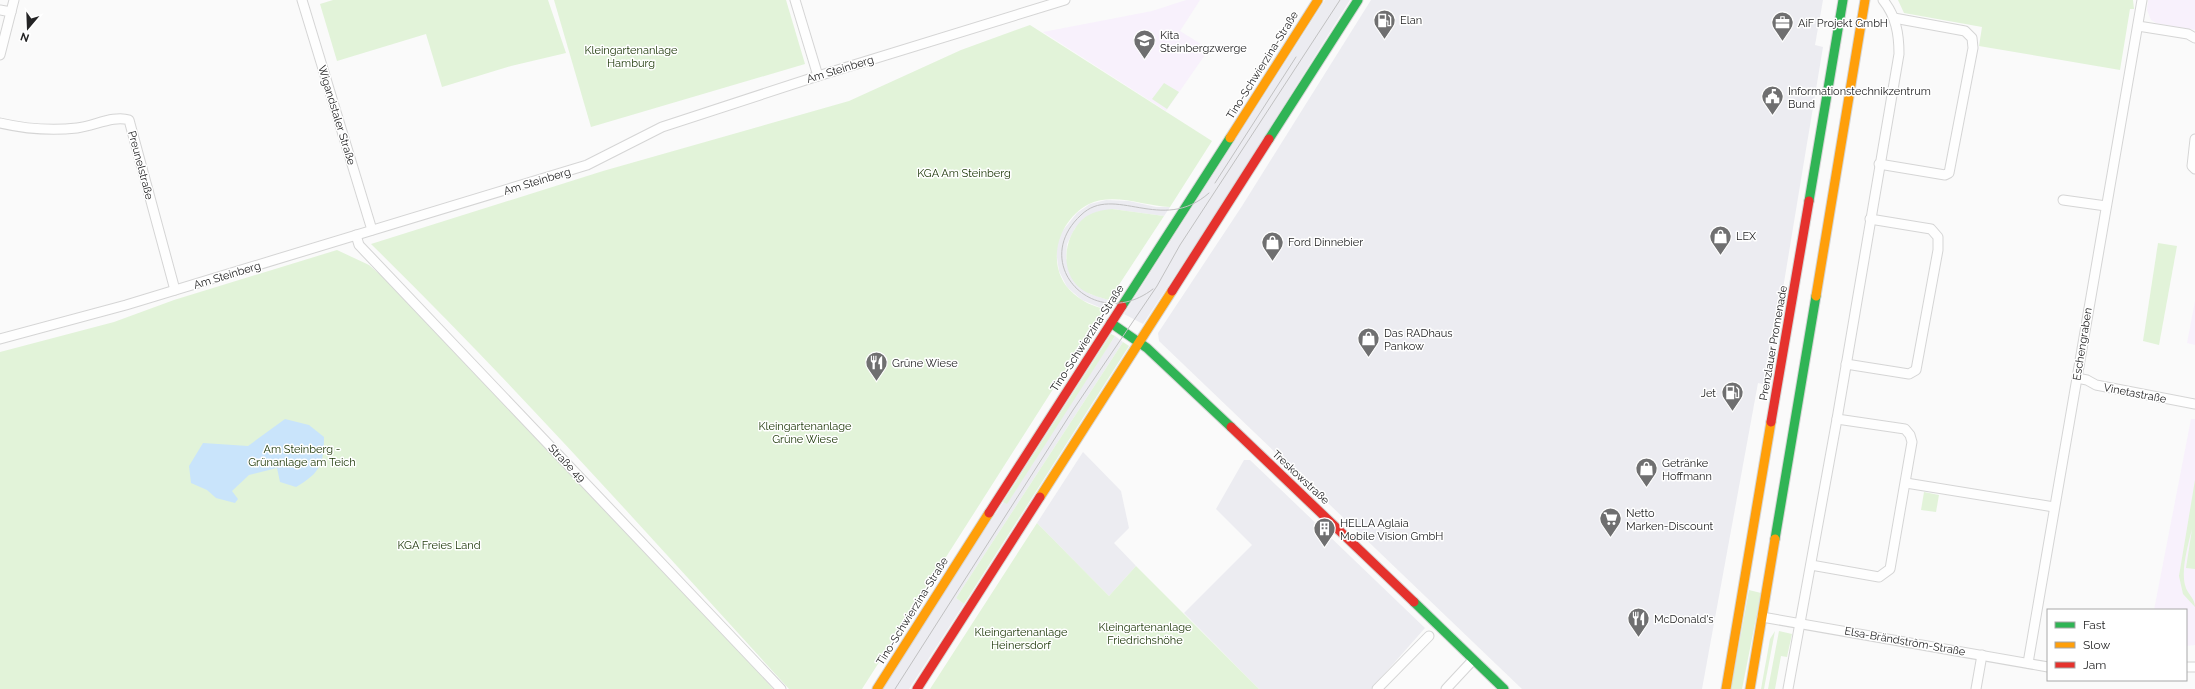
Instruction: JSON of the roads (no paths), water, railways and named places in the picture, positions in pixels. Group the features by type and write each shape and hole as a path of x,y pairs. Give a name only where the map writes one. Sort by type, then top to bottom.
{"main road":[{"name":"Tino-Schwierzina-Straße","path":"877,689 1318,0"},
{"path":"917,689 1358,0"},
{"name":"Prenzlauer Promenade","path":"1750,689 1762,617 1838,98 1843,0"},
{"name":"Prenzlauer Promenade","path":"1726,689 1838,98 1865,0"},
{"name":"Treskowstraße","path":"1111,323 1140,342 1295,487 1504,689"}],"street":[{"path":"0,55 14,0"},
{"name":"Wigandstaler Straße","path":"302,0 372,230"},
{"path":"795,0 818,76"},
{"name":"Am Steinberg","path":"0,339 175,290 586,165 662,127 818,76 1065,0"},
{"path":"1788,689 1837,419 1879,164 1899,54 1899,35 1894,18 1883,0"},
{"name":"Eschengraben","path":"2028,662 2142,0"},
{"path":"0,10 11,12"},
{"path":"1879,164 1945,175 1949,173 1973,48 1972,38 1965,31 1894,18"},
{"path":"2138,26 2188,34 2195,38"},
{"name":"Preunelstraße","path":"0,123 34,129 54,129 96,125 117,117 129,120 175,290"},
{"path":"2195,139 2192,166 2195,169"},
{"path":"2063,200 2106,206"},
{"path":"1846,364 1909,374 1916,370 1938,250 1938,237 1931,229 1870,219"},
{"name":"Straße 49","path":"356,235 359,245 781,689"},
{"name":"Vinetastraße","path":"2077,378 2087,380 2096,385 2195,404"},
{"path":"1811,565 1879,577 1890,569 1906,483 1912,442 1910,435 1905,429 1837,419"},
{"path":"1906,483 2054,508"},
{"name":"Elsa-Brändström-Straße","path":"1762,617 2028,662 2047,667"},
{"path":"1378,689 1429,636"},
{"path":"1976,689 1982,655"},
{"path":"1446,689 1473,660"}],"water":[{"path":"285,419 309,425 324,437 323,454 319,467 304,482 296,487 280,482 277,468 249,475 232,491 238,499 235,503 216,498 207,490 191,483 189,466 203,443 248,446"}],"tram line":[{"path":"895,689 1073,410 1157,286 1180,245 1340,0"},
{"path":"1215,183 1296,57"},
{"path":"1153,289 1131,301 1110,303 1091,298 1075,287 1065,272 1062,254 1066,234 1081,215 1094,207 1108,204 1157,210 1174,210 1191,205 1209,193"}],"place":[{"name":"Elan","path":"1384,40"},
{"name":"AiF Projekt GmbH","path":"1782,42"},
{"name":"Kita Steinbergzwerge","path":"1145,60"},
{"name":"Informationstechnikzentrum Bund","path":"1772,116"},
{"name":"LEX","path":"1721,256"},
{"name":"Ford Dinnebier","path":"1272,262"},
{"name":"Das RADhaus Pankow","path":"1369,358"},
{"name":"Grüne Wiese","path":"876,382"},
{"name":"Jet","path":"1732,412"},
{"name":"Getränke Hoffmann","path":"1647,488"},
{"name":"Netto Marken-Discount","path":"1611,538"},
{"name":"HELLA Aglaia Mobile Vision GmbH","path":"1325,548"},
{"name":"McDonald's","path":"1638,638"}],"park label":[{"name":"Kleingartenanlage Hamburg","path":"631,56"},
{"name":"KGA Am Steinberg","path":"964,173"},
{"name":"Kleingartenanlage Grüne Wiese","path":"805,432"},
{"name":"Am Steinberg - Grünanlage am Teich","path":"302,455"},
{"name":"KGA Freies Land","path":"439,545"},
{"name":"Kleingartenanlage Friedrichshöhe","path":"1145,633"},
{"name":"Kleingartenanlage Heinersdorf","path":"1021,638"}]}
